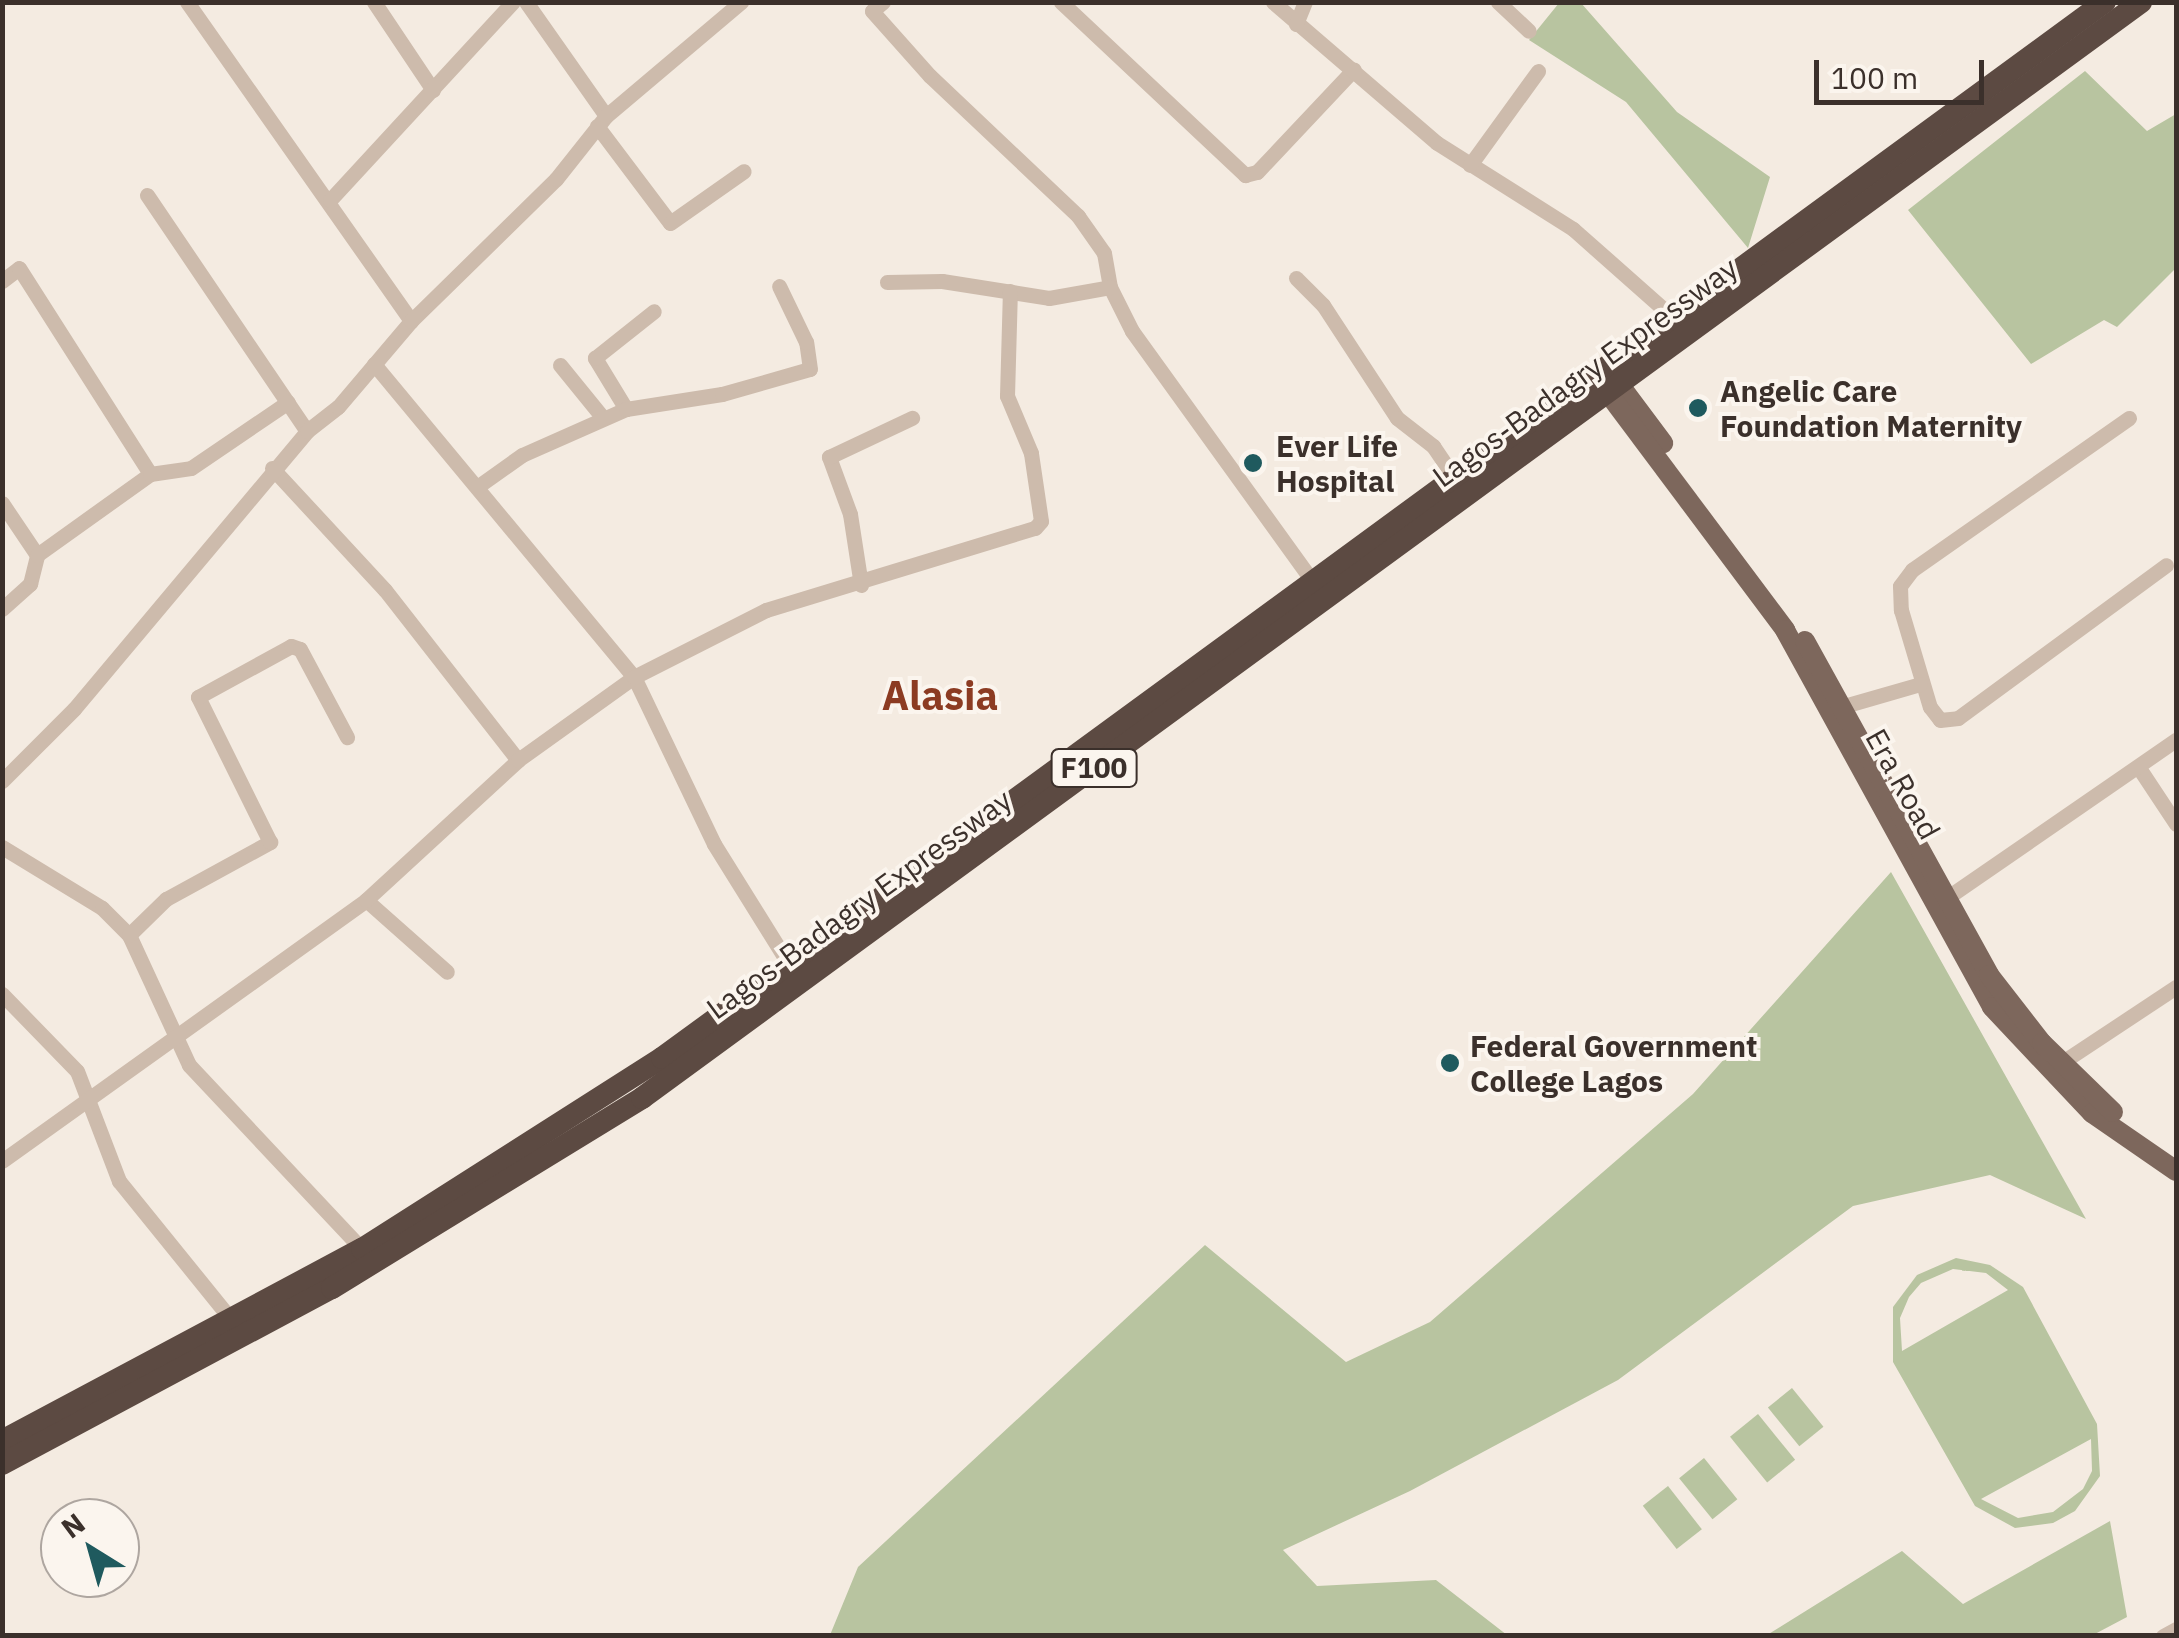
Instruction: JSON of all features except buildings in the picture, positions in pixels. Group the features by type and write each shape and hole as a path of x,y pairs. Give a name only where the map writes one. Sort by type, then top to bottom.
{"highway":[{"name":"Lagos-Badagry Expressway","path":"2,1441 233,1322 362,1249 662,1058 1676,320 2104,2"},
{"name":"Lagos-Badagry Expressway","path":"2,1464 332,1288 642,1098 2142,2"}],"main road":[{"path":"1613,389 1770,588 1844,706 1989,975 2061,1063 2119,1125 2176,1155"},
{"name":"Era Road","path":"1613,389 1784,630 1992,1007 2054,1077 2176,1171"}],"street":[{"path":"188,2 411,321"},
{"path":"374,2 432,90"},
{"path":"330,200 512,2"},
{"path":"526,2 670,223 744,171"},
{"path":"712,2 720,19"},
{"path":"2,781 74,709 272,468 411,321 556,179 602,121 741,2"},
{"path":"883,2 872,11 930,76 1078,216 1104,253 1110,287 1132,330 1313,582"},
{"path":"1060,2 1245,175 1257,172 1354,70"},
{"path":"1273,2 1470,164 1573,229 1676,320"},
{"path":"1296,24 1305,2"},
{"path":"1498,2 1528,31"},
{"path":"1470,164 1538,71"},
{"path":"147,195 307,431"},
{"path":"2,280 19,268 150,474"},
{"path":"1296,278 1323,305 1397,418 1433,446 1456,480"},
{"path":"887,282 1076,298 1110,287"},
{"path":"477,486 522,454 626,409 722,394 810,369 806,342 779,286"},
{"path":"2,1161 176,1041 366,900 518,760 634,677 766,610 861,585 1040,522 1031,453 1007,396 1010,291"},
{"path":"626,409 594,358 654,311"},
{"path":"374,364 431,440 477,486 634,677 714,844 790,966"},
{"path":"560,365 603,418"},
{"path":"2,610 30,584 37,555 150,474 191,468 288,402"},
{"path":"861,585 850,514 829,456 912,418"},
{"path":"2129,418 1912,570 1900,586 1901,610 1920,684 1940,720 1958,718 2166,566"},
{"path":"272,468 385,590 518,760"},
{"path":"2,503 37,555"},
{"path":"129,935 166,899 268,848 270,842 198,697 291,646 300,648 347,736"},
{"path":"1844,706 1920,684"},
{"path":"1948,897 2176,740"},
{"path":"2139,768 2176,824"},
{"path":"2,847 102,908 129,935 176,1041 226,1108 362,1249"},
{"path":"366,900 447,972"},
{"path":"2061,1063 2176,987"},
{"path":"4,999 77,1071 119,1181 233,1322"},
{"path":"2164,1636 2176,1629"}],"green space":[{"path":"1559,3 1581,3 1677,112 1770,177 1748,248 1626,102 1529,40"},
{"path":"2085,71 2147,131 2176,114 2176,268 2117,327 2104,320 2031,364 1908,210"},
{"path":"1891,872 2086,1219 1990,1175 1853,1206 1618,1380 1410,1491 1283,1550 1317,1586 1436,1580 1507,1635 830,1635 858,1567 1205,1245 1346,1362 1430,1322 1693,1094"},
{"path":"1956,1258 1990,1265 2023,1287 2097,1424 2100,1476 2075,1511 2053,1523 2015,1528 1975,1506 1893,1362 1893,1307 1917,1275","holes":["1953,1269 1986,1273 2008,1290 1902,1351 1900,1318 1909,1297 1921,1283","2091,1439 2092,1471 2083,1489 2053,1512 2018,1518 1981,1499"]},
{"path":"1792,1388 1823,1427 1799,1446 1768,1408"},
{"path":"1758,1414 1795,1460 1767,1483 1730,1437"},
{"path":"1704,1458 1737,1499 1712,1519 1679,1478"},
{"path":"1668,1486 1702,1529 1677,1549 1643,1506"},
{"path":"2110,1521 2127,1617 2093,1635 1767,1635 1902,1551 1963,1604"}],"place":[{"name":"Angelic Care Foundation Maternity","path":"1698,408"},
{"name":"Ever Life Hospital","path":"1253,463"},
{"name":"Federal Government College Lagos","path":"1450,1063"}],"district":[{"name":"Alasia","path":"940,695"}]}
